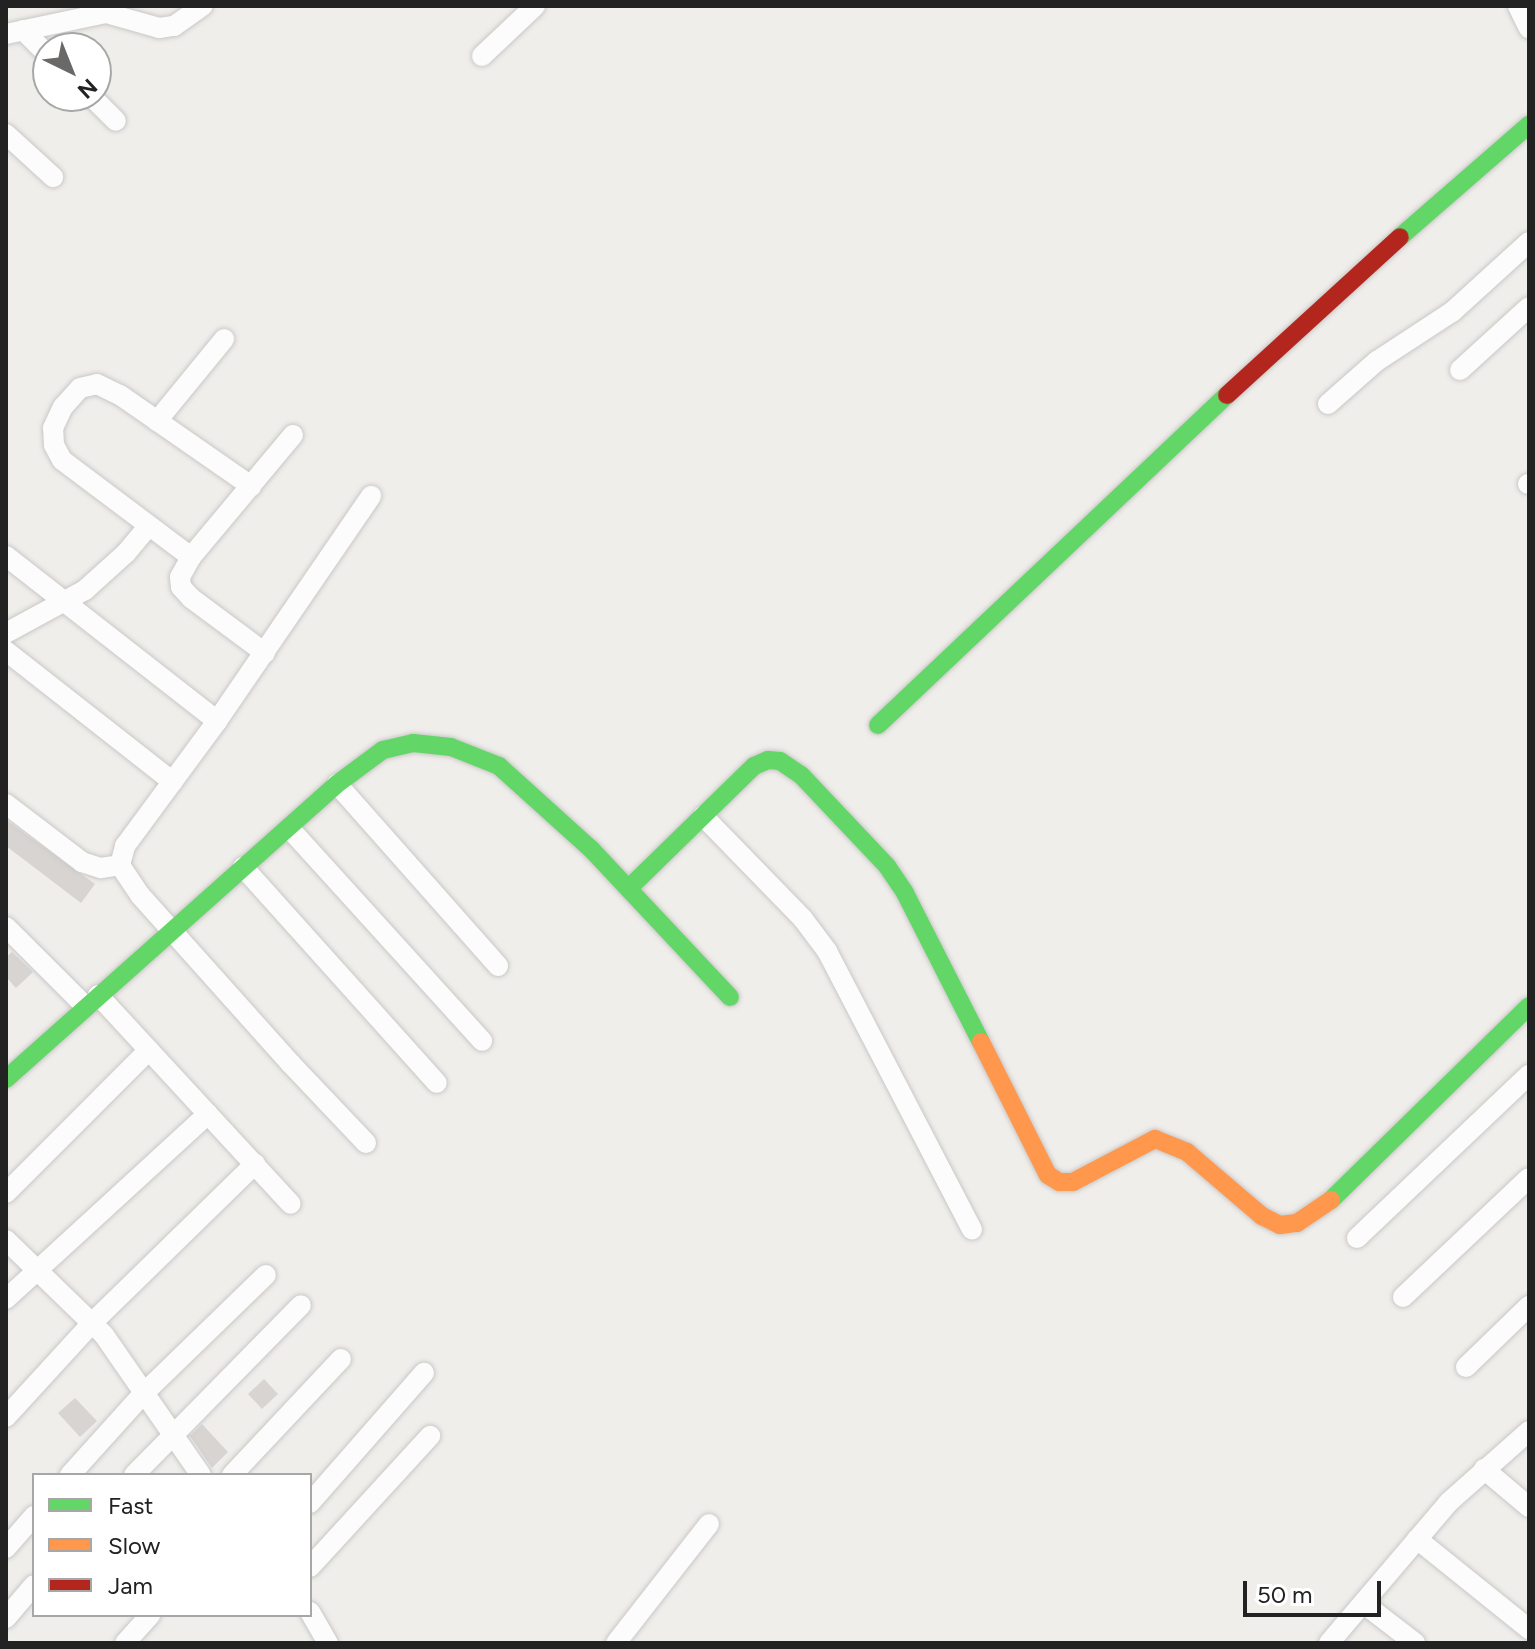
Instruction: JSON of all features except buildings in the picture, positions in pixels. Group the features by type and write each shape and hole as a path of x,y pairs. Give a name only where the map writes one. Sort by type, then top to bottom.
{"street":[{"path":"14,32 106,13 159,28 174,26 203,6"},
{"path":"482,56 535,6"},
{"path":"1518,6 1529,29"},
{"path":"14,32 32,44"},
{"path":"107,112 116,121"},
{"path":"878,725 1325,302 1529,125"},
{"path":"6,134 53,177"},
{"path":"1328,404 1377,361 1452,312 1529,242"},
{"path":"1460,370 1529,307"},
{"path":"157,421 224,339"},
{"path":"191,557 62,460 54,445 53,428 63,407 80,388 97,384 251,486"},
{"path":"265,653 191,598 181,587 180,577 191,557 293,435"},
{"path":"366,1143 291,1064 128,880 120,865 125,846 265,653 371,496"},
{"path":"6,633 63,603 108,571 149,526"},
{"path":"6,556 217,721"},
{"path":"6,651 173,782"},
{"path":"6,1079 337,784 383,750 413,743 451,747 499,766 629,888 730,997"},
{"path":"629,888 754,766 768,760 780,761 801,775 867,842 905,893 1048,1175 1059,1182 1073,1182 1155,1139 1169,1142 1197,1159 1262,1216 1280,1225 1297,1223 1315,1213 1361,1172 1529,1006"},
{"path":"337,784 498,966"},
{"path":"6,804 82,862 101,868 120,865"},
{"path":"703,816 803,919 827,951 972,1230"},
{"path":"290,829 482,1041"},
{"path":"243,867 437,1083"},
{"path":"8,932 149,1050 291,1204"},
{"path":"6,1193 149,1050"},
{"path":"1357,1238 1529,1075"},
{"path":"6,1299 208,1114"},
{"path":"6,1417 92,1323 255,1164"},
{"path":"1403,1297 1529,1178"},
{"path":"6,1240 104,1335 173,1439 199,1473"},
{"path":"72,1473 143,1394 266,1275"},
{"path":"136,1473 173,1439 301,1305"},
{"path":"1466,1367 1529,1306"},
{"path":"234,1473 341,1359"},
{"path":"312,1501 424,1373"},
{"path":"1329,1643 1449,1502 1529,1431"},
{"path":"312,1565 430,1436"},
{"path":"1484,1469 1529,1507"},
{"path":"6,1548 32,1518"},
{"path":"616,1643 709,1524"},
{"path":"1417,1539 1529,1629"},
{"path":"6,1618 32,1587"},
{"path":"1363,1603 1415,1643"},
{"path":"312,1615 328,1643"},
{"path":"125,1643 148,1617"}],"traffic: fast":[{"path":"1400,237 1529,125"},
{"path":"878,725 1227,395"},
{"path":"6,1079 337,784 383,750 413,743 451,747 499,766 591,849 730,997"},
{"path":"629,888 754,766 768,760 780,761 801,775 887,866 905,893 981,1042"},
{"path":"1331,1200 1529,1006"}],"traffic: slow":[{"path":"981,1042 1048,1175 1059,1182 1073,1182 1155,1139 1187,1152 1262,1216 1280,1225 1297,1223 1331,1200"}],"traffic: jam":[{"path":"1227,395 1400,237"}]}
